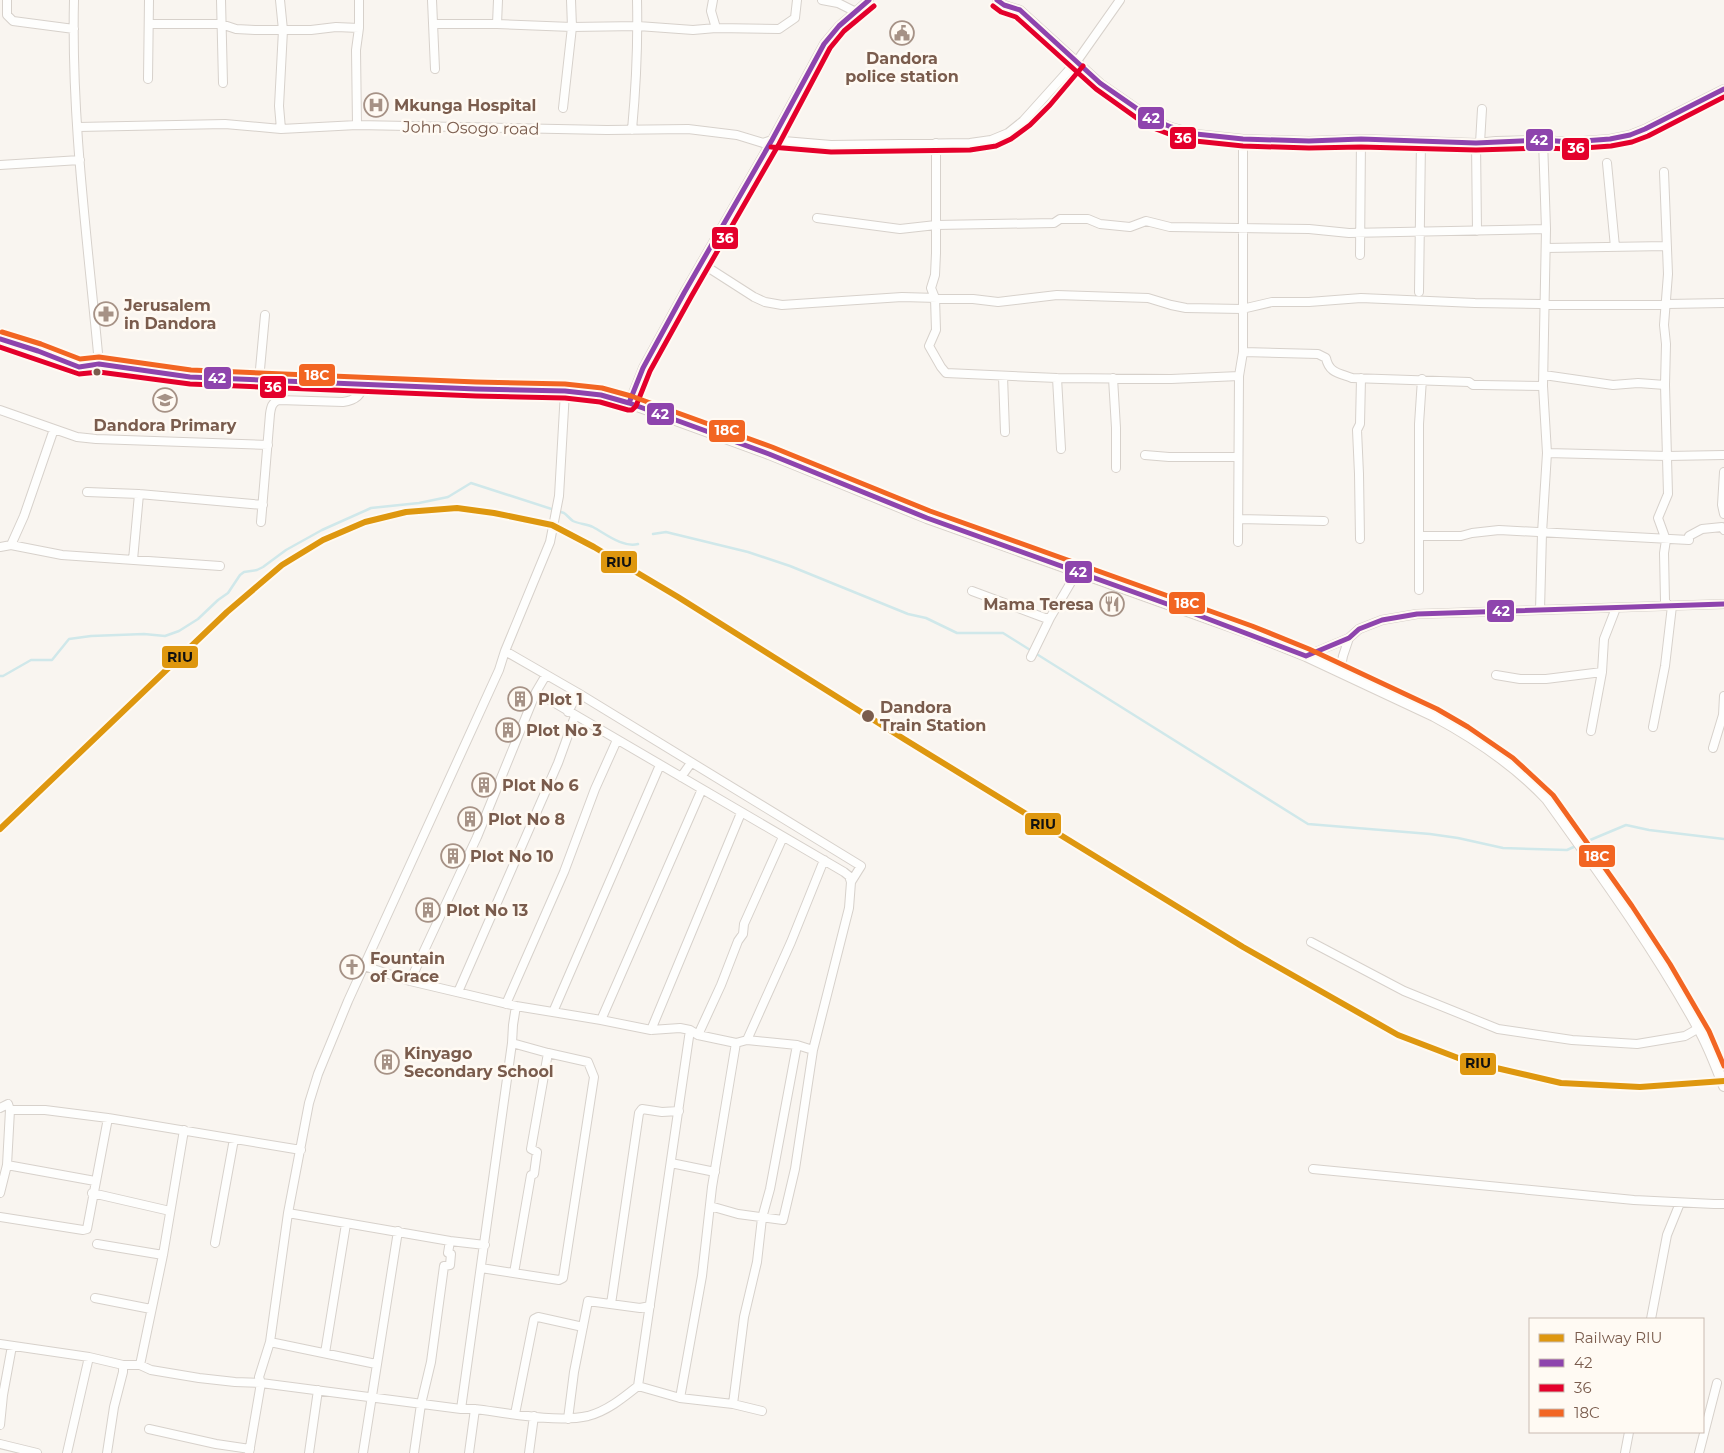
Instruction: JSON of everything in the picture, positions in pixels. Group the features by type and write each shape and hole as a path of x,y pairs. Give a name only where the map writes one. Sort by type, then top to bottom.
{"main road":[{"path":"0,339 79,367 99,364 190,377 565,391 601,395 629,402 770,454 927,518 1306,656 1454,726 1517,770 1547,799 1659,961 1720,1062 1724,1086"}],"street":[{"path":"7,0 7,15 13,21 74,29"},
{"path":"74,0 80,160 99,364"},
{"path":"148,79 149,0"},
{"path":"220,0 223,82"},
{"path":"280,0 283,30 279,106 281,128"},
{"path":"357,126 356,50 359,28 359,0"},
{"path":"432,0 435,69"},
{"path":"497,24 498,0"},
{"path":"563,108 572,27 571,0"},
{"path":"632,130 638,38 637,0"},
{"path":"713,0 711,11 716,28"},
{"path":"433,24 572,27 638,26 693,30 716,28 779,29 794,18 797,0"},
{"path":"822,0 838,3 854,11"},
{"path":"629,402 643,368 824,44 854,11 869,0"},
{"path":"997,0 1004,5 1020,10 1100,82 1152,119 1170,127 1196,134 1243,139 1308,141 1361,140 1478,143 1543,140 1570,142 1610,139 1630,135 1724,89"},
{"name":"John Osogo road","path":"78,127 224,124 281,128 357,126 632,130 688,129 738,135 763,143 772,140 831,146 970,143 991,140 1008,133 1023,121 1077,61 1120,0"},
{"path":"149,24 221,24 236,29 283,30 336,27 359,28"},
{"path":"1477,231 1478,143 1482,109"},
{"path":"1238,542 1239,376 1243,352 1243,139"},
{"path":"1360,255 1361,140"},
{"path":"1540,610 1547,453 1543,386 1546,229 1543,140"},
{"path":"1420,292 1421,141"},
{"path":"936,143 935,276 931,288 935,298 936,330 929,346 946,373 1057,378 1171,379 1239,376"},
{"path":"0,165 80,160"},
{"path":"1607,163 1615,246"},
{"path":"1653,727 1665,666 1670,606 1665,601 1664,552 1666,540 1658,518 1668,494 1665,385 1666,344 1664,325 1668,274 1664,172"},
{"path":"817,218 900,229 936,225 1045,224 1060,220 1088,219 1100,224 1130,227 1146,221 1170,227 1361,232 1546,229"},
{"path":"1546,248 1667,246"},
{"path":"701,263 746,292 766,302 782,304 902,297 973,299 998,302 1057,295 1125,296 1148,298 1186,308 1242,309 1272,302 1309,302 1361,298 1420,302 1545,304 1724,303"},
{"path":"260,380 265,315"},
{"path":"1243,352 1318,354 1326,358 1327,366 1334,372 1352,378 1422,379 1468,382 1473,385 1543,386"},
{"path":"1544,374 1614,384 1665,385"},
{"path":"1003,376 1005,432"},
{"path":"1057,378 1061,449"},
{"path":"1113,378 1116,468"},
{"path":"1360,539 1357,430 1360,424 1361,378"},
{"path":"1420,590 1420,424 1422,379"},
{"path":"261,522 271,408 275,401 352,401 356,399 366,383"},
{"path":"149,1429 249,1451 261,1383 259,1377 270,1342 288,1213 310,1103 318,1074 364,966 495,680 550,542 559,496 565,391"},
{"path":"0,410 77,437 268,446"},
{"path":"11,545 24,516 54,429"},
{"path":"1547,453 1667,456 1724,455"},
{"path":"1145,455 1169,458 1238,457"},
{"path":"1724,472 1722,504 1724,514"},
{"path":"87,492 139,494 263,505"},
{"path":"133,560 139,494"},
{"path":"1239,519 1324,521"},
{"path":"1420,536 1461,536 1499,530 1689,540 1690,536 1702,529 1722,527 1724,530"},
{"path":"0,547 11,545 62,555 220,566"},
{"path":"1031,657 1050,618 1077,572"},
{"path":"972,591 1045,618 1050,618"},
{"path":"1306,656 1349,638 1359,629 1394,617 1442,612 1724,604"},
{"path":"1591,731 1602,672 1604,639 1616,608"},
{"path":"1340,671 1349,638"},
{"path":"505,651 578,693 861,866 851,882"},
{"path":"1496,675 1520,679 1546,679 1602,672"},
{"path":"410,981 477,837 536,692 546,675"},
{"path":"536,692 849,876 851,882 849,908 813,1050 795,1169 784,1220 762,1218 710,1206"},
{"path":"458,992 558,763 578,693"},
{"path":"1714,748 1723,716 1724,696"},
{"path":"506,1004 564,872 595,789 617,740"},
{"path":"681,777 691,763"},
{"path":"553,1012 660,765"},
{"path":"601,1020 702,789"},
{"path":"651,1030 742,813"},
{"path":"698,1035 721,985 736,945 743,934 744,924 783,836"},
{"path":"747,1040 791,942 824,860"},
{"path":"1311,942 1404,991 1498,1029 1572,1040 1637,1044 1685,1036 1699,1028"},
{"path":"364,966 410,981 516,1006 651,1030 680,1028 690,1030 698,1035 736,1043 747,1040 797,1045 813,1050"},
{"path":"461,1410 485,1245 516,1006"},
{"path":"0,1344 123,1364 140,1365 151,1370 199,1378 261,1383 461,1410 475,1409 568,1418 589,1416 607,1408 621,1400 638,1386 690,1030"},
{"path":"481,1268 559,1280 563,1278 594,1077 588,1062 512,1043"},
{"path":"680,1398 702,1276 710,1206 736,1043"},
{"path":"733,1404 744,1317 797,1045"},
{"path":"514,1274 531,1175 534,1174 537,1152 531,1149 548,1053"},
{"path":"0,1108 8,1104 10,1110 7,1165 0,1193"},
{"path":"611,1304 639,1113 645,1109 662,1112 679,1111"},
{"path":"10,1110 45,1110 108,1118 301,1150"},
{"path":"0,1216 86,1229 108,1118"},
{"path":"140,1365 184,1130"},
{"path":"215,1243 234,1138"},
{"path":"671,1163 715,1172"},
{"path":"7,1165 95,1181"},
{"path":"1313,1168 1680,1203 1724,1204"},
{"path":"92,1193 170,1210"},
{"path":"1651,1318 1667,1235 1680,1203"},
{"path":"288,1213 450,1241 485,1245"},
{"path":"325,1353 346,1224"},
{"path":"363,1453 398,1231"},
{"path":"414,1453 444,1266 450,1265 451,1254 448,1253 450,1241"},
{"path":"97,1244 162,1255"},
{"path":"95,1298 151,1309"},
{"path":"568,1418 574,1372 588,1301 640,1308 650,1306"},
{"path":"515,1414 534,1319 538,1317 583,1327"},
{"path":"270,1342 376,1364"},
{"path":"0,1425 3,1395 12,1346"},
{"path":"66,1453 89,1357"},
{"path":"107,1453 114,1407 124,1372 123,1364"},
{"path":"1699,1453 1717,1384"},
{"path":"638,1386 680,1398 733,1404 762,1411"},
{"path":"309,1453 318,1390"},
{"path":"469,1453 475,1409"},
{"path":"529,1453 534,1416"},
{"path":"1625,1453 1629,1433"},
{"path":"0,1444 37,1453"}],"waterway":[{"path":"0,676 31,660 52,660 69,639 91,636 144,634 165,636 179,631 198,619 228,593 244,572 263,567 286,550 322,530 371,508 419,503 448,497 471,483 564,513 573,521 593,527 609,537 626,544 638,544"},
{"path":"653,534 666,532 748,552 790,566 908,614 926,618 957,633 1003,633 1308,824 1430,834 1503,848 1567,850 1578,845"},
{"path":"1583,843 1626,825 1649,830 1724,839"}],"rail line":[{"name":"RIU","path":"0,829 227,612 282,565 323,540 365,522 406,512 457,508 494,513 552,525 594,547 678,597 904,739 1243,947 1398,1035 1466,1061 1561,1083 1640,1087 1724,1081"}],"transit line":[{"name":"42","path":"629,403 643,368 824,44 839,26 869,0"},
{"name":"42","path":"997,0 1004,5 1020,10 1100,83 1152,119 1196,134 1243,139 1309,141 1361,139 1476,143 1543,140 1570,142 1610,139 1630,135 1645,129 1724,89"},
{"name":"36","path":"0,347 79,374 99,372 190,384 565,398 600,402 632,410 636,406 650,371 779,144 830,48 844,31 874,6"},
{"name":"36","path":"993,6 1001,12 1016,17 1096,89 1148,126 1195,141 1243,146 1309,148 1361,147 1476,150 1570,149 1611,146 1632,142 1648,136 1724,97"},
{"name":"36","path":"771,147 831,152 970,150 996,146 1011,139 1030,125 1050,105 1083,66"},
{"name":"18C","path":"2,332 80,359 99,357 191,370 565,384 602,388 631,396 772,447 930,511 1252,626 1309,649 1437,709 1468,727 1513,758 1553,795 1632,906 1670,964 1709,1031 1724,1066"},
{"name":"42","path":"0,339 79,367 99,364 190,377 565,391 601,395 629,403 769,454 927,518 1306,656 1349,638 1359,629 1382,620 1417,614 1724,604"}],"place":[{"name":"Dandora police station","path":"902,33"},
{"name":"Mkunga Hospital","path":"376,105"},
{"name":"Jerusalem in Dandora","path":"106,314"},
{"name":"Dandora Primary","path":"165,400"},
{"name":"Mama Teresa","path":"1112,604"},
{"name":"Plot 1","path":"520,699"},
{"name":"Dandora Train Station","path":"868,716"},
{"name":"Plot No 3","path":"508,730"},
{"name":"Plot No 6","path":"484,785"},
{"name":"Plot No 8","path":"470,819"},
{"name":"Plot No 10","path":"453,856"},
{"name":"Plot No 13","path":"428,910"},
{"name":"Fountain of Grace","path":"352,967"},
{"name":"Kinyago Secondary School","path":"387,1062"}]}
